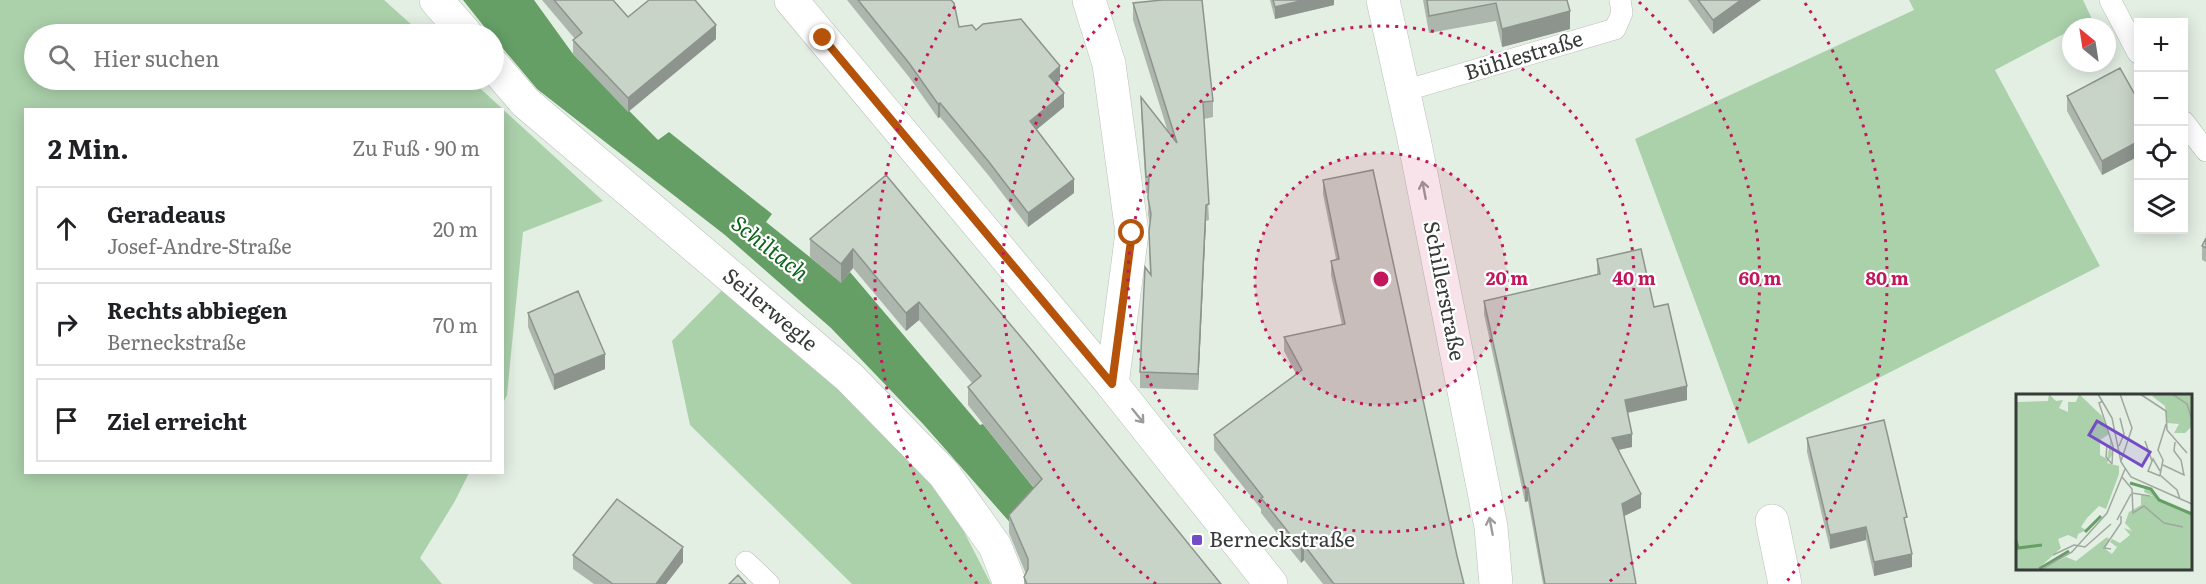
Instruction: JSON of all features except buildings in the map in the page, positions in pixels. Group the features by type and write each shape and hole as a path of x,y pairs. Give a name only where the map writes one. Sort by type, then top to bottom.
{"main road":[{"path":"435,0 457,24"},
{"path":"791,0 1112,384 1271,584"},
{"path":"1089,0 1109,64 1132,233 1112,384"},
{"name":"Schillerstraße","path":"1383,0 1404,91 1492,533 1496,584"},
{"name":"Seilerwegle","path":"504,78 525,102 849,377 944,474 995,546 1010,584"},
{"path":"1772,521 1785,584"}],"lane":[{"name":"Bühlestraße","path":"1404,91 1615,29 1622,13 1620,0"},
{"path":"2110,0 2134,44"},
{"path":"2187,126 2206,151"},
{"path":"746,562 769,584"}],"shaded area":[{"path":"0,0 384,0 411,24 24,24 24,90 482,90 502,108 24,108 24,474 468,474 455,501 420,558 442,584 0,584"},
{"path":"1909,0 2083,0 2092,18 2062,18 2062,35 1995,70 2100,266 1748,444 1635,139 1914,10"},
{"path":"504,110 603,201 523,232 507,395 504,401"},
{"path":"724,288 877,422 930,479 958,520 991,584 852,584 690,425 672,341"}],"water":[{"name":"Schiltach","path":"463,0 534,0 573,54 658,140 669,132 772,214 766,222 841,282 850,272 980,425 983,424 1041,497 1014,527 924,425 831,328 725,235 537,89 504,50 504,24 482,24"}],"place":[{"name":"Berneckstraße","path":"1197,540"}],"route":[{"path":"823,38 1112,384 1132,233"}]}
